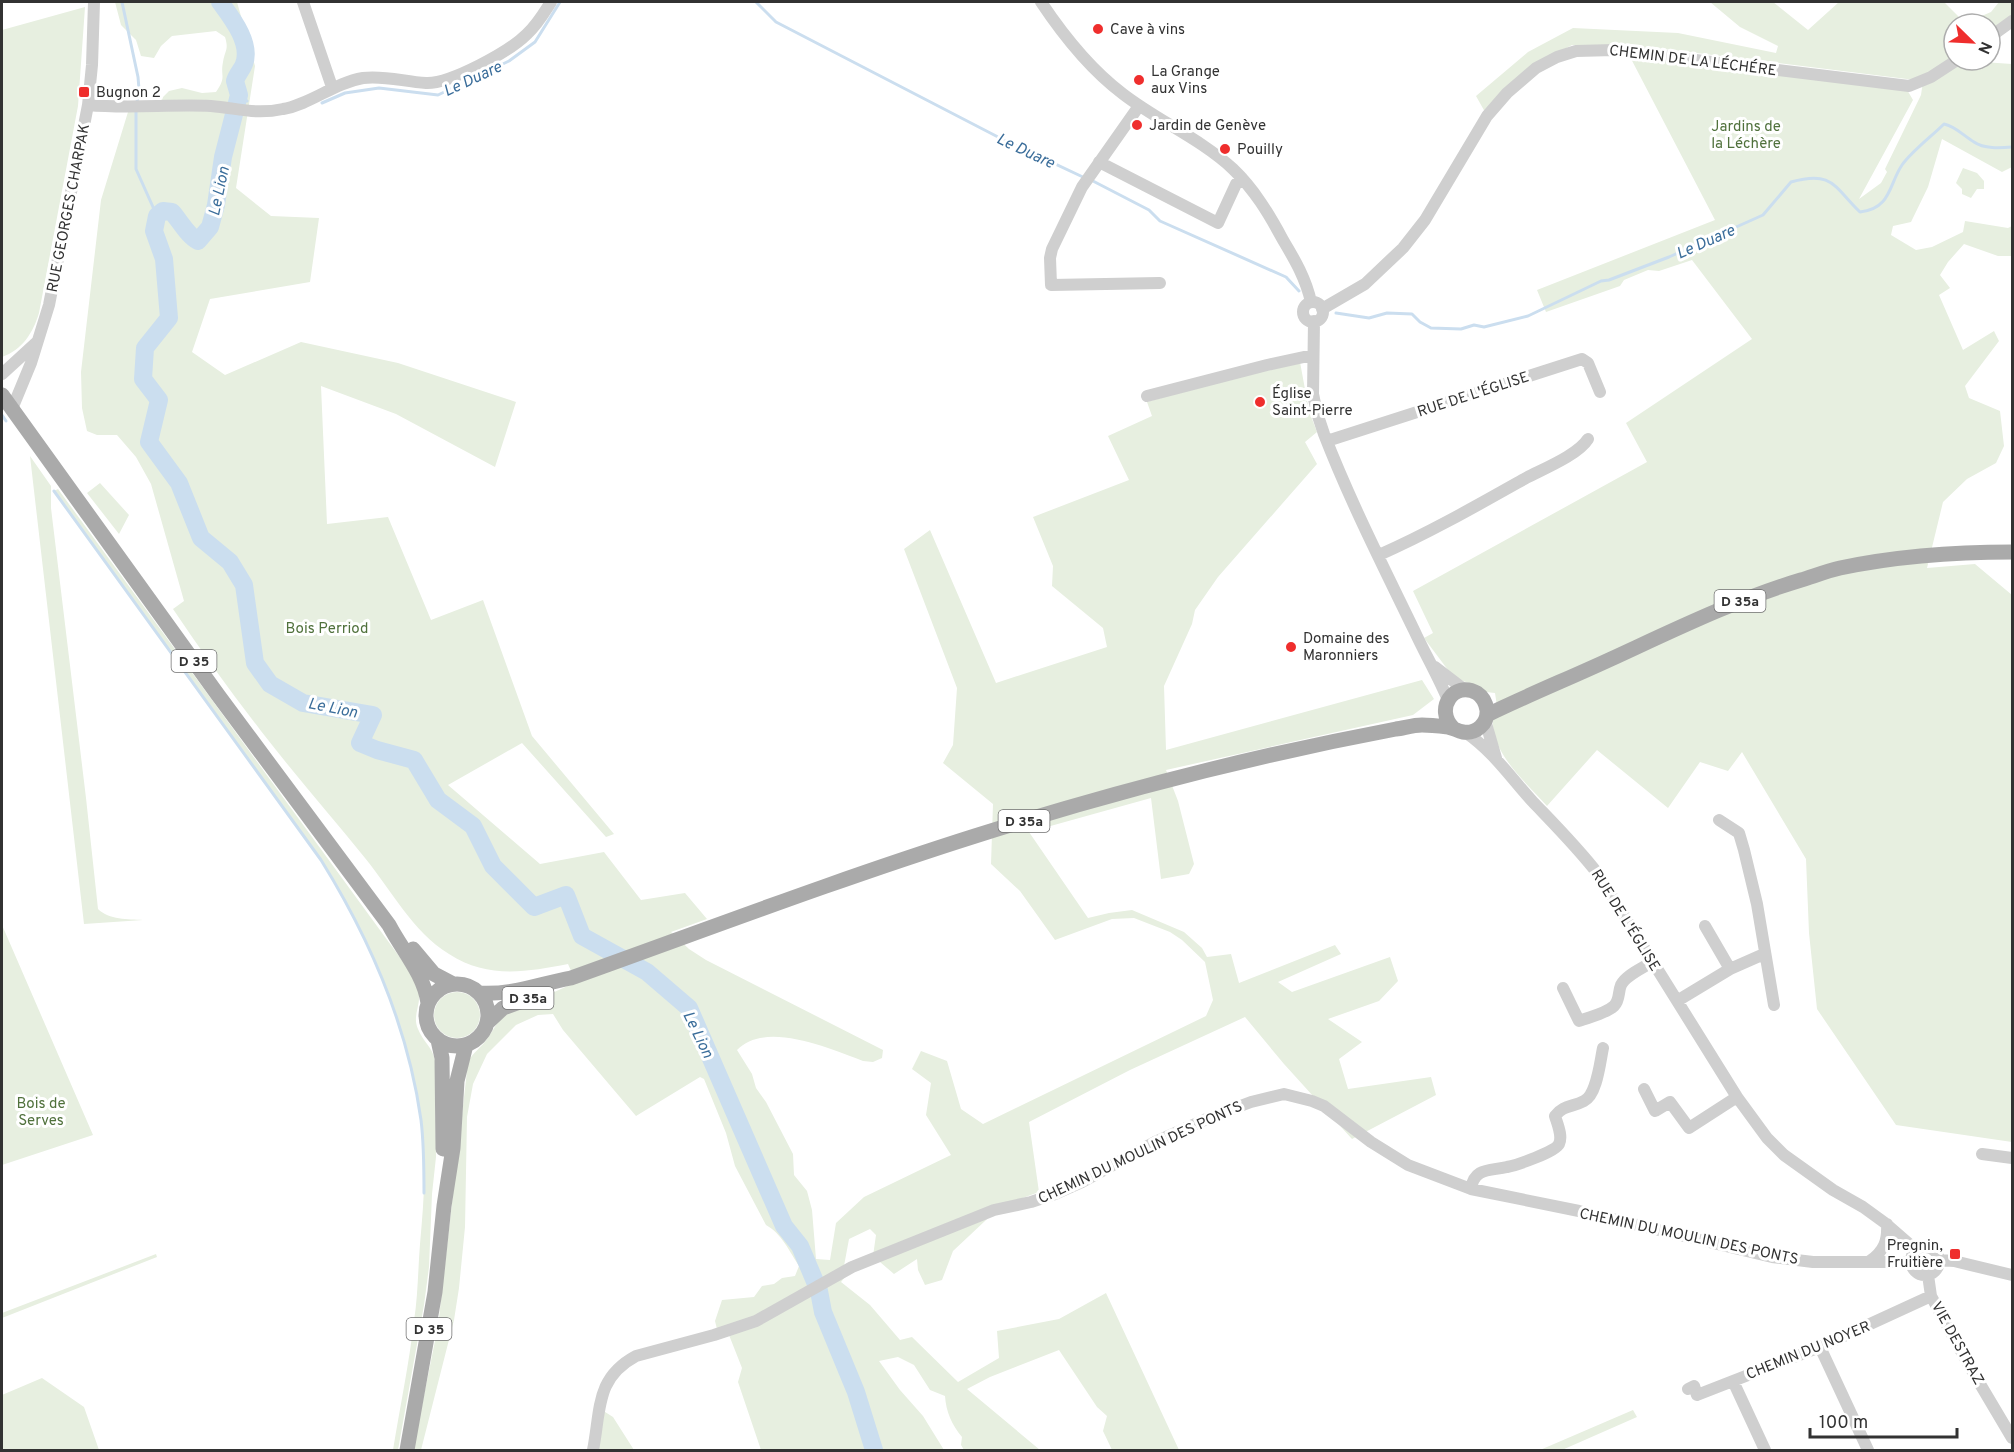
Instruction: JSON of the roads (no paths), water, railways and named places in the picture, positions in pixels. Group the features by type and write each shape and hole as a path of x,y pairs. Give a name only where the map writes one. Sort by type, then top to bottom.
{"main road":[{"name":"D 35","path":"2,395 218,695 389,925 421,978 428,1003"},
{"name":"D 35a","path":"1485,710 1527,695 1741,600 1838,568 1890,559 1942,554 2013,552"},
{"path":"1465,690 1471,691 1485,710 1479,728 1459,730 1448,724 1446,706 1458,692 1465,690"},
{"name":"D 35a","path":"1419,725 1446,706"},
{"name":"D 35a","path":"487,1023 503,1008 608,964 923,853 1087,803 1250,760 1335,741 1419,725 1459,730"},
{"name":"D 35","path":"389,925 409,943 434,974 453,984"},
{"name":"D 35a","path":"479,993 518,992 545,982 571,978"},
{"path":"453,984 467,986 479,993 486,1004 487,1023 477,1039 466,1045 451,1046 438,1040 430,1031 426,1020 428,1003 436,992 453,984"},
{"name":"D 35","path":"438,1040 442,1058 444,1206"},
{"name":"D 35","path":"407,1450 435,1292 452,1156 457,1081 466,1045"}],"street":[{"name":"RUE GEORGES CHARPAK","path":"12,409 31,363 49,305 88,105 94,2"},
{"path":"88,105 223,108 247,112 286,109 304,103 332,87 364,78 381,77 428,83 446,80 475,67 517,43 528,34 551,2"},
{"path":"1041,2 1062,31 1099,72 1139,106 1214,153 1242,178 1264,207 1291,253 1317,306 1320,318 1314,321 1313,394 1317,413 1327,441 1420,645 1433,665 1446,706"},
{"path":"307,3 332,87"},
{"name":"CHEMIN DE LA LÉCHÉRE","path":"1317,306 1356,291 1391,261 1425,220 1487,116 1507,93 1536,68 1557,57 1576,51 1614,50 1909,86 1942,70"},
{"path":"1139,106 1082,187 1052,249 1051,285 1160,283"},
{"path":"1099,162 1218,223 1236,184 1242,178"},
{"path":"2,374 38,342"},
{"path":"1147,396 1313,355"},
{"name":"RUE DE L'ÉGLISE","path":"1327,441 1582,359 1588,363 1600,392"},
{"path":"1379,555 1443,524 1541,470 1584,446 1588,439"},
{"path":"1433,665 1465,690"},
{"name":"RUE DE L'ÉGLISE","path":"1485,710 1496,758"},
{"name":"RUE DE L'ÉGLISE","path":"1459,730 1496,758 1532,801 1582,853 1598,874 1737,1097 1767,1137 1784,1155 1887,1224 1916,1250"},
{"path":"1719,820 1739,834 1757,904 1773,1005"},
{"path":"1705,926 1730,969"},
{"path":"1677,1001 1730,969 1764,954"},
{"path":"1563,988 1579,1021 1615,1005 1620,996 1620,986 1624,981 1652,962"},
{"path":"1471,1189 1473,1179 1482,1170 1509,1167 1551,1151 1559,1144 1560,1136 1555,1116 1560,1109 1586,1101 1592,1095 1603,1048"},
{"path":"1644,1089 1655,1112 1670,1102 1689,1128 1737,1097"},
{"name":"CHEMIN DU MOULIN DES PONTS","path":"593,1450 604,1388 614,1371 636,1356 756,1321 852,1267 994,1210 1055,1194 1082,1182 1155,1142 1211,1117 1273,1095 1296,1096 1324,1106 1371,1142 1400,1160 1433,1176 1471,1189 1579,1211 1772,1257 1813,1262 1911,1262"},
{"path":"1982,1154 2013,1158"},
{"path":"1870,1262 1885,1246 1888,1237 1887,1224"},
{"path":"1929,1248 1936,1253 1939,1260 1936,1270 1928,1275 1916,1273 1911,1262 1916,1250 1929,1248"},
{"path":"1939,1260 1965,1263 2013,1275"},
{"name":"VIE DESTRAZ","path":"1928,1275 1932,1296 1967,1362 2013,1438"},
{"name":"CHEMIN DU NOYER","path":"1688,1389 1694,1386 1697,1395 1820,1347 1932,1296"},
{"path":"1820,1347 1868,1450"},
{"path":"1733,1381 1765,1450"}],"waterway":[{"path":"122,2 138,77 137,102"},
{"name":"Le Lion","path":"220,2 243,39 246,56 235,81 239,95 223,157 216,205 210,227 198,241 187,232 172,212 163,211 157,216 154,231 164,259 169,318 145,348 143,379 159,400 149,442 179,483 201,538 230,562 244,585 255,663 270,684 303,703 373,715 360,743 414,760 438,800 473,826 493,866 534,907 566,895 582,936 647,972 689,1008 784,1226 800,1246 819,1291 823,1312 856,1392 874,1450"},
{"name":"Le Duare","path":"322,103 345,93 379,88 438,95 509,61 535,42 560,2"},
{"name":"Le Duare","path":"756,2 776,22 998,137 1085,178"},
{"path":"239,95 247,101"},
{"path":"136,108 136,169 157,216"},
{"name":"Le Duare","path":"1336,313 1369,318 1387,313 1412,314 1431,328 1461,329 1474,325 1484,327 1528,316 1601,281 1669,257 1763,215 1791,182 1816,178 1824,180 1838,188 1860,212 1870,210 1878,206 1888,195 1906,160 1944,124 1982,146 2012,147"},
{"name":"Le Duare","path":"1091,180 1149,210 1160,221 1286,277 1299,291"},
{"path":"2,415 6,421"},
{"path":"54,491 321,860 339,890 371,952 397,1018 407,1051 421,1120 424,1193"}],"place":[{"name":"Cave à vins","path":"1098,29"},
{"name":"La Grange aux Vins","path":"1139,80"},
{"name":"Bugnon 2","path":"84,92"},
{"name":"Jardin de Genève","path":"1137,125"},
{"name":"Pouilly","path":"1225,149"},
{"name":"Église Saint-Pierre","path":"1260,402"},
{"name":"Domaine des Maronniers","path":"1291,647"},
{"name":"Pregnin, Fruitière","path":"1955,1254"}],"park label":[{"name":"Jardins de la Léchère","path":"1746,134"},
{"name":"Bois Perriod","path":"327,628"},
{"name":"Bois de Serves","path":"41,1112"}]}
